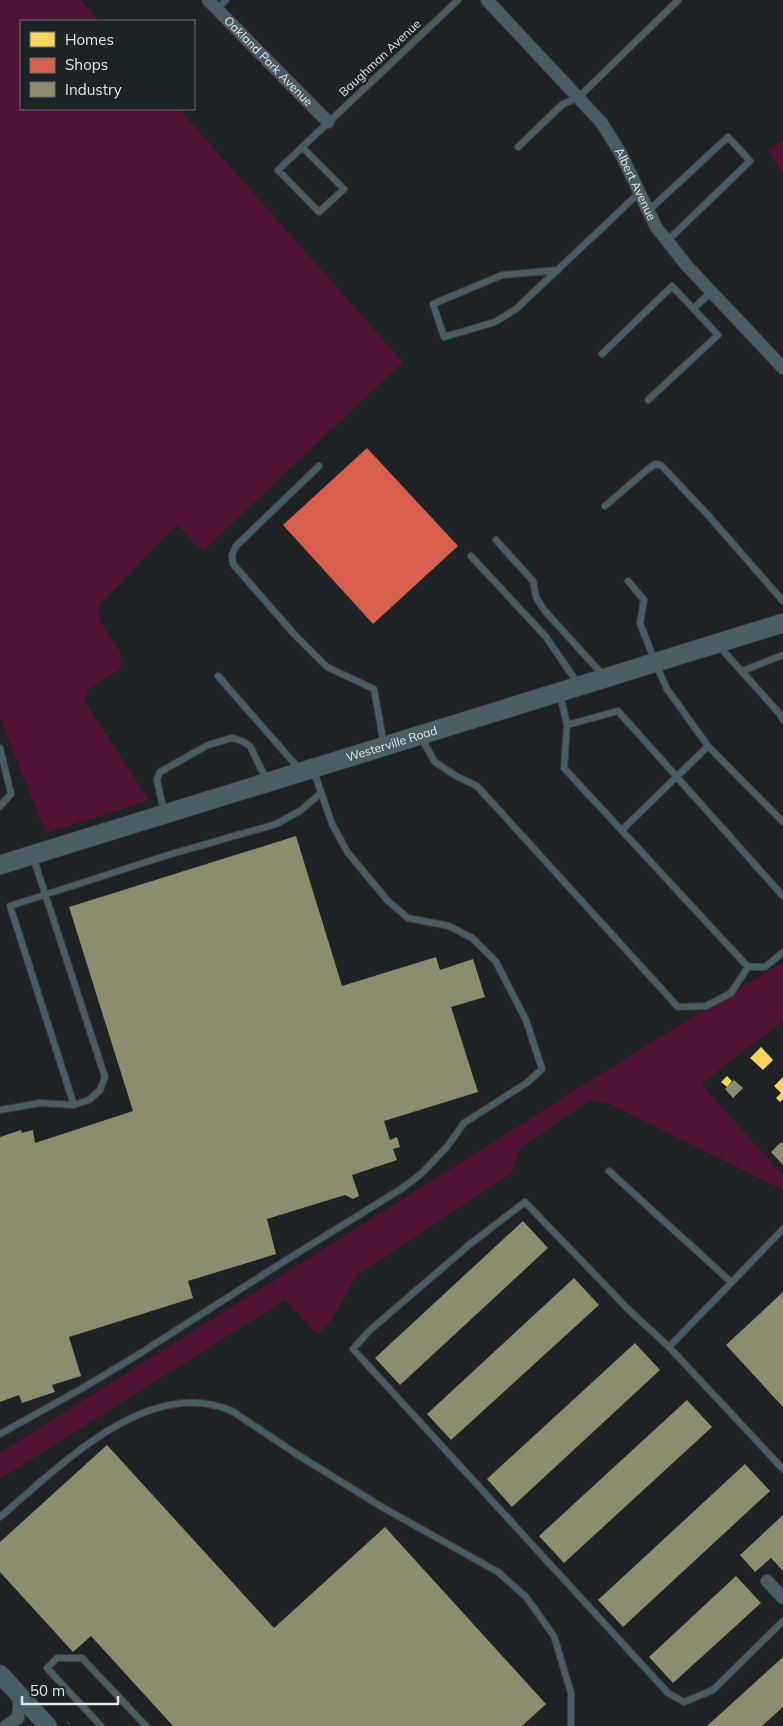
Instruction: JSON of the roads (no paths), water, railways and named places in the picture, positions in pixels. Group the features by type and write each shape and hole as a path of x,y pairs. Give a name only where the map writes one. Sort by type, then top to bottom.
{"main road":[{"name":"Westerville Road","path":"0,865 783,623"},
{"path":"9,1686 48,1726"}],"street":[{"name":"Albert Avenue","path":"487,0 601,122 621,154 656,228 711,292 782,364"},
{"name":"Oakland Park Avenue","path":"217,3 328,122"},
{"path":"767,1581 783,1598"},
{"path":"6,1726 18,1718 9,1686"}],"lane":[{"name":"Baughman Avenue","path":"302,147 344,189 318,212 278,170 328,122 458,0"},
{"path":"518,147 563,104 579,97 678,0"},
{"path":"648,211 728,137 750,161 667,241"},
{"path":"558,270 502,275 433,304 444,337 495,322 516,308 558,270 639,193"},
{"path":"602,354 672,286 718,335 648,400"},
{"path":"694,308 711,292"},
{"path":"605,506 648,469 655,464 661,465 783,601"},
{"path":"319,466 236,546 232,555 233,564 294,634 327,667 374,689 385,746"},
{"path":"496,540 533,581 536,597 544,610 606,678"},
{"path":"471,556 546,637 579,686"},
{"path":"628,581 644,600 640,623 667,689 708,746 783,822"},
{"path":"717,643 779,713 783,720"},
{"path":"742,671 783,655"},
{"path":"0,1434 136,1356 402,1189 421,1174 446,1148 464,1122 528,1082 542,1069 526,1020 496,962 472,938 449,926 408,918 388,901 348,852 332,824 321,793 307,770 218,676"},
{"path":"559,692 567,725 564,768 748,968"},
{"path":"567,725 618,711 783,896"},
{"path":"420,735 435,762 456,776 477,786 678,1007 706,1006 731,993 748,968"},
{"path":"164,814 157,780 160,772 216,742 232,738 250,746 268,782"},
{"path":"622,830 708,746"},
{"path":"0,748 12,794 0,806"},
{"path":"74,1105 10,906 168,855 276,824 300,811 321,793"},
{"path":"0,1110 40,1104 74,1105 89,1100 100,1090 105,1077 32,855"},
{"path":"748,968 765,967 783,952"},
{"path":"609,1171 731,1282"},
{"path":"783,1469 669,1347 629,1310 525,1202 469,1245 369,1331 352,1349 668,1693 684,1702 713,1690 783,1621"},
{"path":"669,1347 783,1229"},
{"path":"0,1517 83,1447 123,1422 146,1411 172,1405 202,1402 220,1405 382,1507 498,1572 526,1597 554,1636 571,1693 571,1726"},
{"path":"101,1726 47,1668 57,1658 82,1658 146,1726"}]}
